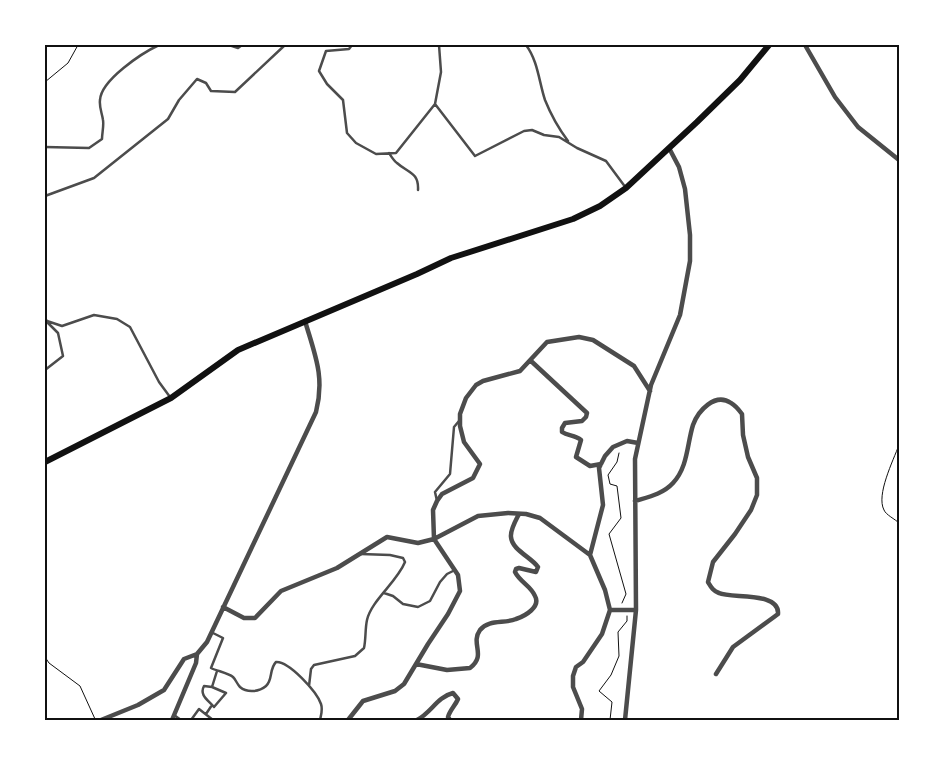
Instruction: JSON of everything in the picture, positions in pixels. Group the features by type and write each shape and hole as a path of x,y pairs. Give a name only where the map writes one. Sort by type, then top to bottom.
{"main road":[{"path":"45,462 170,398 238,350 451,258 573,219 600,206 626,188 670,148 740,80 770,45"}],"street":[{"path":"805,45 835,97 858,127 899,160"},
{"path":"625,720 636,610 635,459 650,391 680,315 690,261 690,236 685,189 679,166 670,148"},
{"path":"101,720 138,705 164,690 184,659 197,654 207,642 316,412 320,398 321,381 305,321"},
{"path":"348,720 363,701 395,691 404,684 448,614 460,591 458,575 434,539 433,510 442,494 473,478 480,464 464,442 460,426 466,398 476,386 483,381 520,371 547,342 579,337 593,340 634,366 650,391"},
{"path":"530,361 587,413 582,421 565,423 562,432 576,436 581,440 576,457 590,466 601,464"},
{"path":"635,501 659,493 674,483 684,464 694,424 707,404 716,400 725,400 731,402 742,414 746,450 757,478 757,495 751,510 713,562 708,582 712,589 719,594 753,597 769,601 775,604 778,614 733,647 716,674"},
{"path":"590,555 603,505 599,468 613,447 626,441 638,443"},
{"path":"223,607 244,618 255,618 281,591 338,568 387,537 418,543 434,539 478,516 519,514 540,518 590,555 605,590 610,610 602,634 583,662 576,667 573,676 572,687 582,710 581,720"},
{"path":"416,664 447,670 470,668 478,660 477,638 479,632 485,626 516,620 532,610 536,605 536,596 515,572 519,568 536,572 538,567 511,540 510,535 519,514"},
{"path":"610,610 636,610"},
{"path":"173,717 196,663 197,654"},
{"path":"417,720 424,716 438,700 453,693 458,699 455,706 450,710 448,717 450,720"}],"lane":[{"path":"45,147 89,148 102,140 104,122 100,96 110,81 130,62 158,45"},
{"path":"229,45 238,48 242,45"},
{"path":"45,196 94,178 168,119 179,100 197,79 206,83 211,91 234,92 285,45"},
{"path":"352,45 349,48 326,52 319,71 327,84 343,100 347,133 356,143 376,154 396,153 435,104 441,72 438,45"},
{"path":"526,45 533,54 546,101 560,130 570,143"},
{"path":"435,104 475,156 524,131 532,130 544,135 559,137 606,161 626,188"},
{"path":"389,153 396,163 415,176 418,182 418,190"},
{"path":"46,320 62,326 94,315 117,319 130,327 159,382 170,398"},
{"path":"45,370 63,356 58,333 46,320"},
{"path":"437,501 435,492 450,474 454,427 460,419"},
{"path":"309,686 311,669 314,665 355,656 364,648 366,620 406,562 403,558 390,555 361,554"},
{"path":"384,593 394,596 403,604 418,608 430,601 440,582 447,574 454,570"},
{"path":"211,632 223,638 211,668 232,676 244,690 259,690 266,686 269,681 274,664 281,661 288,665 309,686 321,703 320,720"},
{"path":"212,687 218,671"},
{"path":"204,686 226,693 214,707 212,705 202,695 204,686"},
{"path":"206,714 212,705"},
{"path":"191,720 199,709 213,720"},
{"path":"173,717 181,720"}],"path":[{"path":"45,82 68,63 78,45"},
{"path":"618,610 626,594 609,534 621,518 617,486 610,484 608,476 617,462 621,442"},
{"path":"899,446 882,491 884,511 899,522"},
{"path":"610,720 612,702 599,691 611,675 619,656 618,632 627,621 627,611"},
{"path":"45,657 49,663 80,686 95,720"}]}
